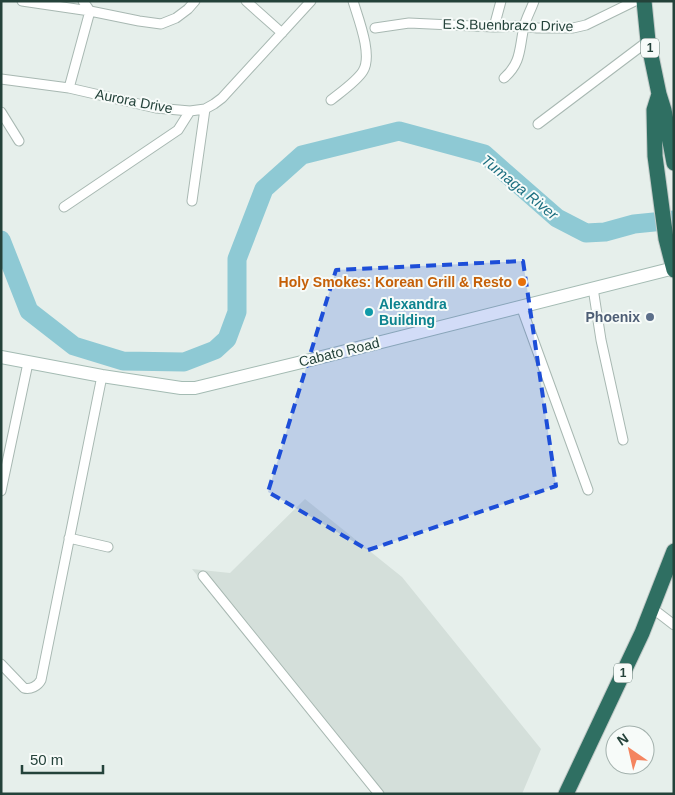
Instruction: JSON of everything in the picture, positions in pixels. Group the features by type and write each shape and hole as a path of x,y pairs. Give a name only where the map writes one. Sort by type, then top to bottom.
{"highway":[{"name":"1","path":"644,1 648,42 673,157"},
{"name":"1","path":"658,94 654,110 655,156 666,239 674,268"},
{"name":"1","path":"567,793 642,633 674,551"}],"street":[{"path":"22,1 161,24 176,18 188,10 196,1"},
{"path":"83,1 90,11"},
{"path":"246,1 282,33"},
{"name":"Aurora Drive","path":"1,79 69,88 156,108 190,111 205,109 222,98 311,1"},
{"path":"331,100 358,77 366,64 363,36 353,1"},
{"path":"494,27 500,1"},
{"path":"504,78 511,71 518,58 524,26 534,1"},
{"name":"E.S.Buenbrazo Drive","path":"375,28 409,23 573,28 586,25 635,1"},
{"path":"69,88 90,11"},
{"path":"538,124 648,42"},
{"path":"192,201 205,109"},
{"path":"64,207 178,130 190,111"},
{"path":"1,112 19,141"},
{"name":"Cabato Road","path":"1,357 102,376 181,388 195,388 674,268"},
{"path":"593,288 601,340 623,440"},
{"path":"521,306 588,490"},
{"path":"1,491 28,363"},
{"path":"1,664 24,688 30,689 41,680 102,376"},
{"path":"69,538 108,547"},
{"path":"203,576 380,794"},
{"path":"652,608 674,625"}],"highlighted area":[{"path":"523,261 556,486 368,550 268,492 336,270"}],"shaded area":[{"path":"305,499 402,577 541,749 522,794 376,794 192,569 230,573"}],"waterway":[{"name":"Tumaga River","path":"1,240 29,311 74,346 123,361 184,362 215,350 227,339 237,312 237,259 264,189 302,155 399,131 484,154 557,218 586,233 605,232 634,224 674,220"}],"place":[{"name":"Holy Smokes: Korean Grill & Resto","path":"522,282"},
{"name":"Alexandra Building","path":"369,312"},
{"name":"Phoenix","path":"650,317"}]}
